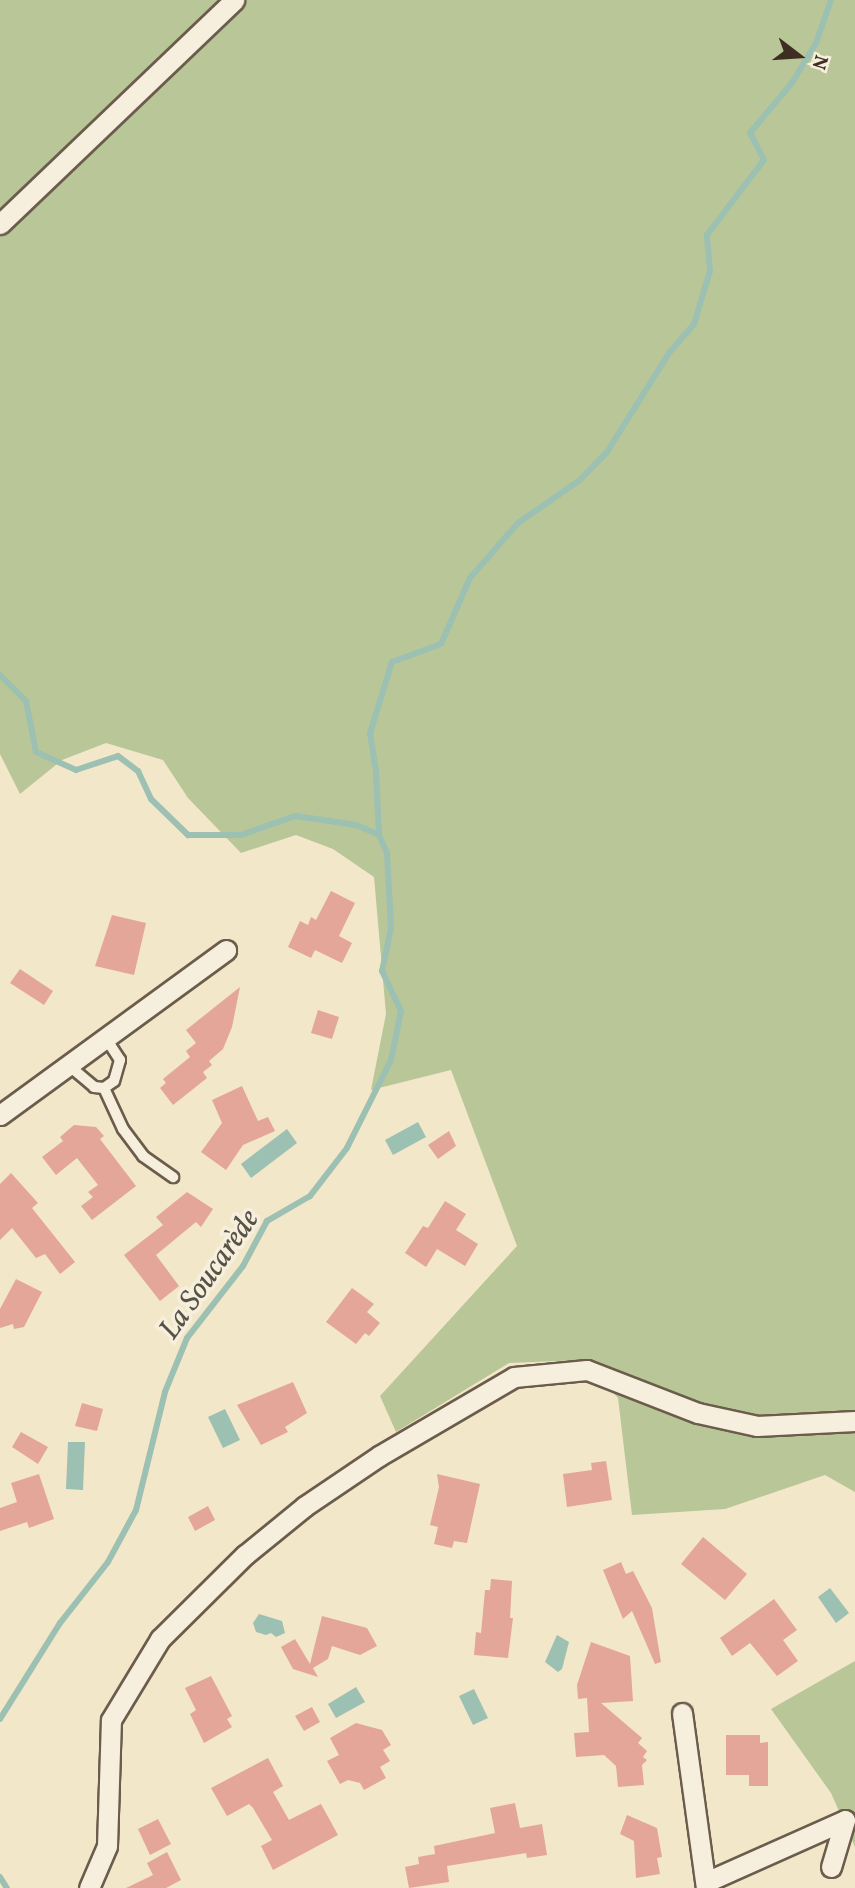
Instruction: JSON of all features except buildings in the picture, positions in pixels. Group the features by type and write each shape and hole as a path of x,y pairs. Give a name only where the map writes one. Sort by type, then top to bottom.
{"street":[{"path":"0,224 234,0"},
{"path":"0,1115 226,950"},
{"path":"89,1888 107,1846 111,1720 160,1639 245,1555 305,1506 379,1456 514,1377 587,1370 698,1413 757,1426 855,1421"},
{"path":"682,1713 706,1885 845,1820 831,1867"}],"lane":[{"path":"104,1088 114,1081 120,1060 105,1037"},
{"path":"67,1064 85,1082 104,1088 123,1129 142,1156 173,1177"}],"shaded area":[{"path":"0,0 855,0 855,1492 825,1475 725,1509 632,1515 618,1398 582,1360 509,1363 396,1432 380,1396 517,1246 451,1070 371,1090 386,1014 374,877 333,849 296,835 241,853 188,798 163,760 106,743 62,760 20,794 0,754"},
{"path":"418,1122 426,1137 393,1155 385,1140"},
{"path":"287,1129 297,1143 251,1178 241,1164"},
{"path":"225,1409 240,1440 223,1448 208,1417"},
{"path":"68,1442 85,1442 83,1490 66,1489"},
{"path":"830,1588 849,1613 836,1623 818,1597"},
{"path":"259,1614 282,1621 285,1633 276,1637 271,1633 266,1635 256,1632 253,1623"},
{"path":"557,1635 569,1642 562,1669 558,1672 545,1662"},
{"path":"855,1661 855,1847 831,1793 771,1709"},
{"path":"356,1687 365,1702 336,1718 328,1704"},
{"path":"474,1689 488,1718 473,1725 459,1696"}],"waterway":[{"path":"379,835 376,771 370,733 392,662 441,644 470,578 518,523 580,480 607,452 669,353 694,324 710,271 707,235 764,160 750,133 792,83 816,43 831,0"},
{"name":"La Soucarède","path":"0,675 26,701 36,752 76,770 118,756 138,771 151,799 188,835 241,835 295,816 356,825 379,835 387,853 391,928 382,971 401,1011 391,1060 347,1148 310,1196 267,1221 243,1266 187,1338 165,1392 136,1510 108,1562 60,1623 0,1719"},
{"name":"La Soucarède","path":"0,1877 7,1888"}]}
